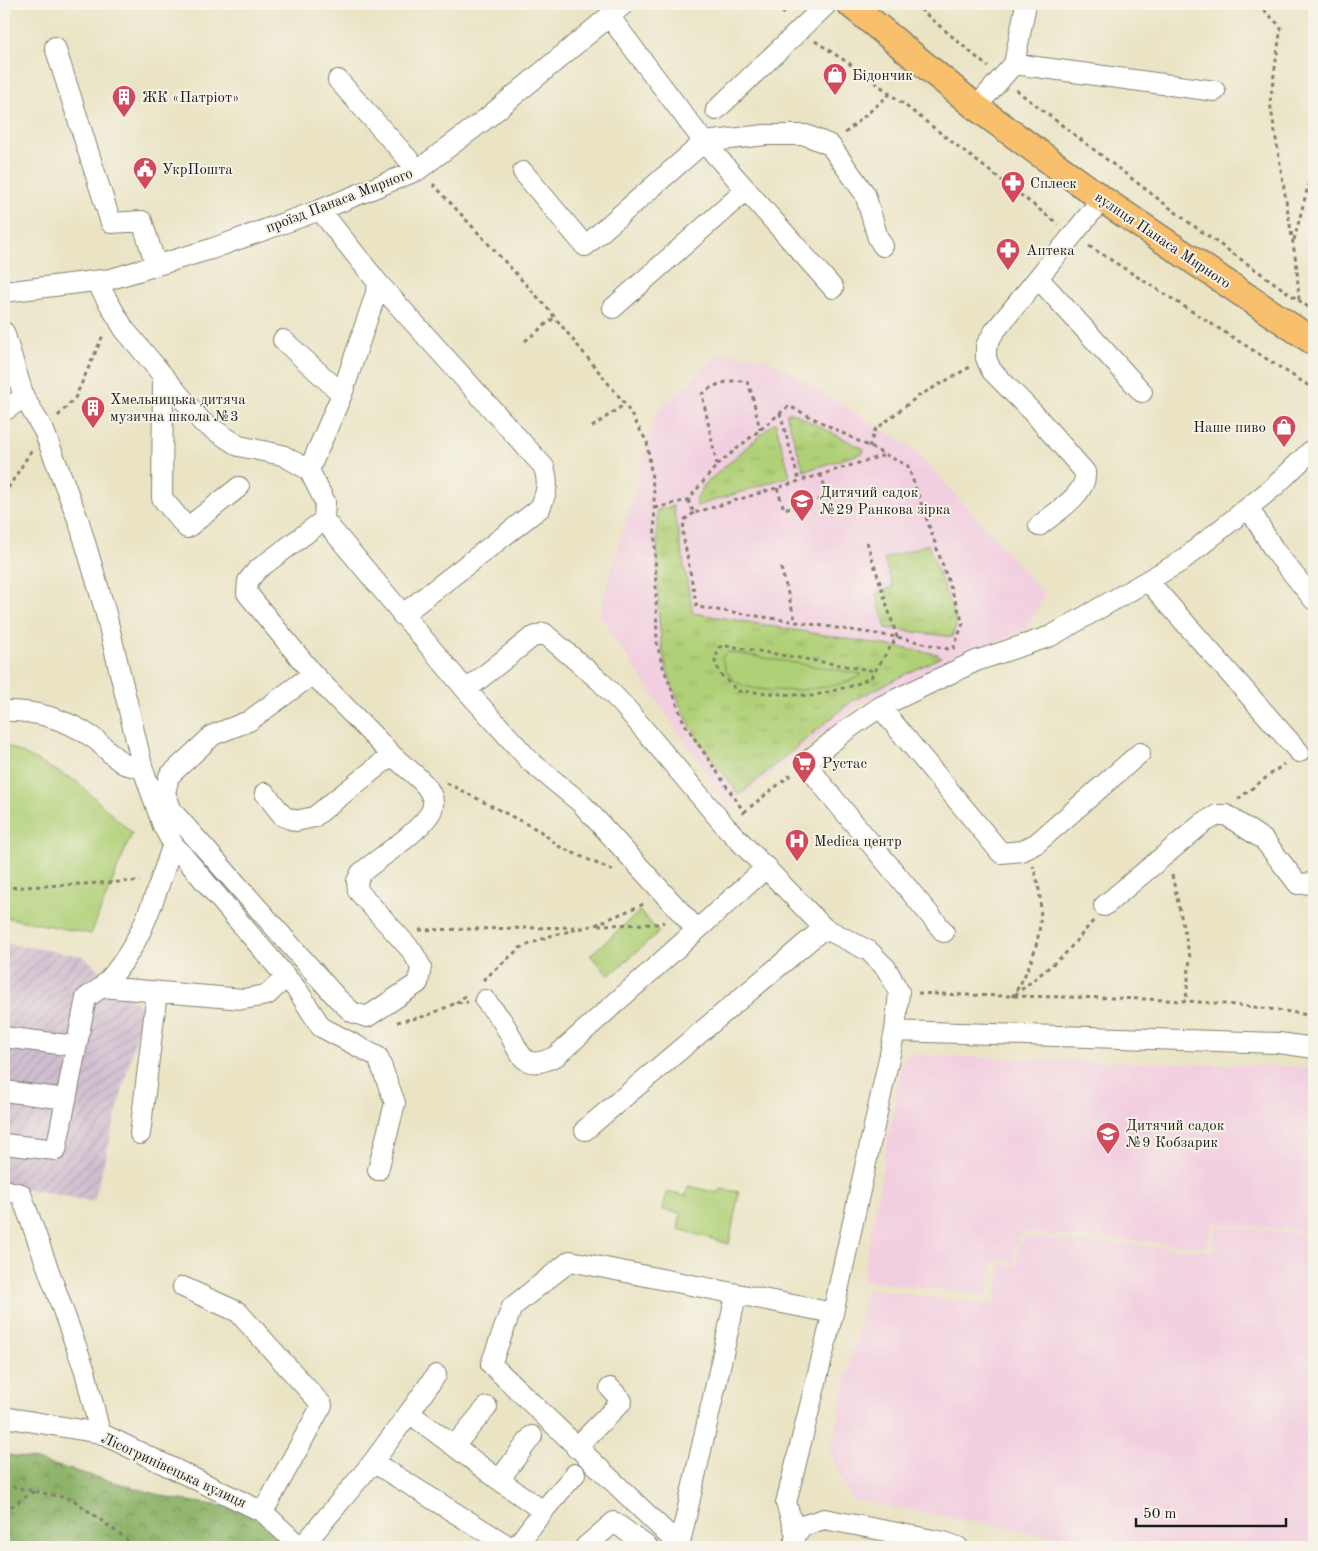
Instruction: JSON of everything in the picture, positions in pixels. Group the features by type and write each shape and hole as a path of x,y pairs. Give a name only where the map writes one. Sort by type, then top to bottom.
{"main road":[{"name":"вулиця Панаса Мирного","path":"850,4 976,107 1102,199 1314,342"}],"street":[{"path":"716,110 828,4"},
{"path":"976,107 1008,72 1026,4"},
{"path":"618,8 704,142 833,288"},
{"name":"проїзд Панаса Мирного","path":"4,292 111,279 156,266 320,210 418,170 487,118 618,8"},
{"path":"55,47 111,223 142,221 156,266"},
{"path":"1008,72 1215,91"},
{"path":"338,80 418,170"},
{"path":"523,172 585,246 704,142 765,135 806,135 830,146 866,194 878,238 883,246"},
{"path":"613,308 746,190"},
{"path":"1039,526 1081,490 1086,481 1085,472 1037,417 991,370 986,358 986,346 994,332 1102,199"},
{"path":"320,210 379,284 544,466 548,482 546,495 540,508 402,615"},
{"path":"1038,278 1142,392"},
{"path":"96,281 124,329 163,378 202,422 240,446 282,455 309,470 325,502 324,520 402,615 531,762 581,803 696,928"},
{"path":"309,470 342,394 379,284"},
{"path":"4,332 24,398 44,430 79,522 105,610 143,769 164,826 173,844 292,984 321,1027 378,1058 396,1103 378,1170"},
{"path":"283,340 342,394"},
{"path":"163,378 162,498 187,528 239,487"},
{"path":"4,412 24,398"},
{"path":"944,932 824,787 812,771 809,760 848,729 880,707 976,661 1051,636 1180,562 1249,508 1313,454"},
{"path":"1249,508 1274,550 1314,600"},
{"path":"324,520 257,570 248,581 247,593 313,674 392,756 426,787 432,796 433,805 430,814 421,824 361,873 357,881 358,891 412,951 421,967 418,983 360,1014"},
{"path":"1148,581 1299,752"},
{"path":"466,690 531,638 544,633 600,681 625,706 726,827 767,867 824,928 869,951 886,968 899,992 895,1031 833,1313 786,1503 795,1541"},
{"path":"313,674 249,721 213,736 169,776 165,793 172,811 337,998 360,1014"},
{"path":"880,707 1001,852 1022,851 1037,843 1140,753"},
{"path":"4,712 21,711 37,714 68,724 91,736 124,764 143,769"},
{"path":"265,794 283,816 296,821 314,817 392,756"},
{"path":"1104,906 1203,823 1217,815 1226,815 1264,840 1298,884 1314,883"},
{"path":"4,1144 56,1150 86,998 102,987 118,971 148,917 173,844"},
{"path":"477,993 504,1024 515,1047 528,1062 537,1064 544,1062 556,1056 696,928 767,867"},
{"path":"585,1130 824,928"},
{"path":"102,987 244,999 267,995 292,984 360,1014"},
{"path":"140,1134 157,992"},
{"path":"895,1031 1279,1043 1314,1048"},
{"path":"4,1037 75,1046"},
{"path":"4,1091 66,1099"},
{"path":"4,1190 21,1194 85,1371 100,1433"},
{"path":"679,1546 491,1364 512,1307 570,1261 736,1296 833,1313"},
{"path":"183,1287 238,1312 322,1405 264,1512"},
{"path":"679,1546 736,1296"},
{"path":"301,1547 373,1462 436,1375"},
{"path":"576,1448 622,1401 610,1388"},
{"path":"454,1446 487,1407"},
{"path":"409,1413 543,1511"},
{"name":"Лісогринівецька вулиця","path":"4,1417 100,1433 264,1512 301,1547"},
{"path":"499,1480 532,1436"},
{"path":"373,1462 510,1547"},
{"path":"516,1547 543,1511 575,1474"},
{"path":"795,1541 802,1526 824,1519 944,1542 958,1547"},
{"path":"585,1547 614,1522 648,1547"}],"path":[{"path":"780,4 779,7 798,31 862,72 1073,235 1314,389"},
{"path":"914,4 1008,72 1167,206 1314,312"},
{"path":"1257,4 1281,27 1270,102 1293,243 1299,301"},
{"path":"830,146 890,94"},
{"path":"1293,243 1314,162"},
{"path":"418,170 555,317 625,404 647,442 652,462 657,644 662,664 684,723 744,812"},
{"path":"4,495 44,430 75,398 114,312"},
{"path":"525,341 555,317"},
{"path":"869,447 875,430 917,397 986,358"},
{"path":"717,465 702,394 710,387 740,380 747,382 752,394 760,430"},
{"path":"592,427 625,404"},
{"path":"654,508 688,500 717,465 789,406 908,466 963,622 952,650"},
{"path":"780,413 799,481"},
{"path":"886,455 694,513 684,520 683,535 696,607 897,637 952,650 976,661"},
{"path":"777,488 784,509 828,497 821,475"},
{"path":"688,500 694,513"},
{"path":"866,542 897,637"},
{"path":"781,568 796,623"},
{"path":"875,671 729,646 719,647 716,662 721,675 738,691 758,694 812,696 855,685 871,677 875,671 897,637"},
{"path":"1217,815 1299,752"},
{"path":"726,827 809,760"},
{"path":"446,782 540,831 560,847 617,873"},
{"path":"1012,998 1025,979 1034,952 1042,913 1040,887 1033,866 1022,851"},
{"path":"1168,852 1190,957 1186,1001"},
{"path":"4,888 160,880"},
{"path":"360,1014 391,1023 426,1016 477,993 520,948 550,936 595,925 658,899 669,899"},
{"path":"1012,998 1064,955 1104,906"},
{"path":"595,925 658,924 672,919 696,928"},
{"path":"396,932 431,928 588,927"},
{"path":"899,992 1012,998 1186,1001 1314,1016"},
{"path":"456,1003 477,993"},
{"path":"4,1485 72,1499 137,1547"},
{"path":"4,1511 36,1491"}],"shaded area":[{"name":"Дитячий садок №29 Ранкова зірка","path":"720,353 767,358 915,450 1045,594 1028,628 862,703 729,807 599,615 655,414"},
{"path":"4,943 83,956 143,1009 94,1202 4,1184"},
{"path":"903,1055 1314,1067 1314,1184 1312,1187 1307,1231 1213,1223 1208,1247 1025,1233 1018,1237 1013,1262 993,1260 987,1295 862,1281"},
{"path":"1313,1198 1314,1547 1111,1547 850,1499 830,1452 867,1289 995,1305 1000,1264 1016,1266 1018,1244 1027,1237 1212,1251 1215,1226 1308,1234"}],"green space":[{"path":"791,412 864,449 863,453 804,471 786,414"},
{"path":"775,422 790,475 697,506 695,501 705,484"},
{"path":"673,506 693,613 938,654 941,657 852,701 739,795 692,729 677,697 665,663 658,608 657,510"},
{"path":"928,544 957,623 952,637 886,628 876,593 893,587 884,559"},
{"path":"728,652 862,674 853,680 820,688 781,690 748,687 735,681 727,672 722,657"},
{"path":"4,744 76,781 132,833 91,934 4,917"},
{"path":"640,911 659,932 609,976 590,955"},
{"path":"688,1186 718,1193 720,1189 739,1192 729,1244 678,1229 681,1213 663,1210 666,1192 686,1196"},
{"path":"4,1454 36,1460 174,1499 263,1512 300,1547 4,1547"}],"place":[{"name":"Бідончик","path":"835,96"},
{"name":"ЖК «Патріот»","path":"124,118"},
{"name":"УкрПошта","path":"145,190"},
{"name":"Сплеск","path":"1013,204"},
{"name":"Аптека","path":"1008,271"},
{"name":"Хмельницька дитяча музична школа №3","path":"93,429"},
{"name":"Наше пиво","path":"1284,448"},
{"name":"Дитячий садок №29 Ранкова зірка","path":"802,522"},
{"name":"Рустас","path":"804,784"},
{"name":"Medica центр","path":"797,862"},
{"name":"Дитячий садок №9 Кобзарик","path":"1108,1155"}]}
